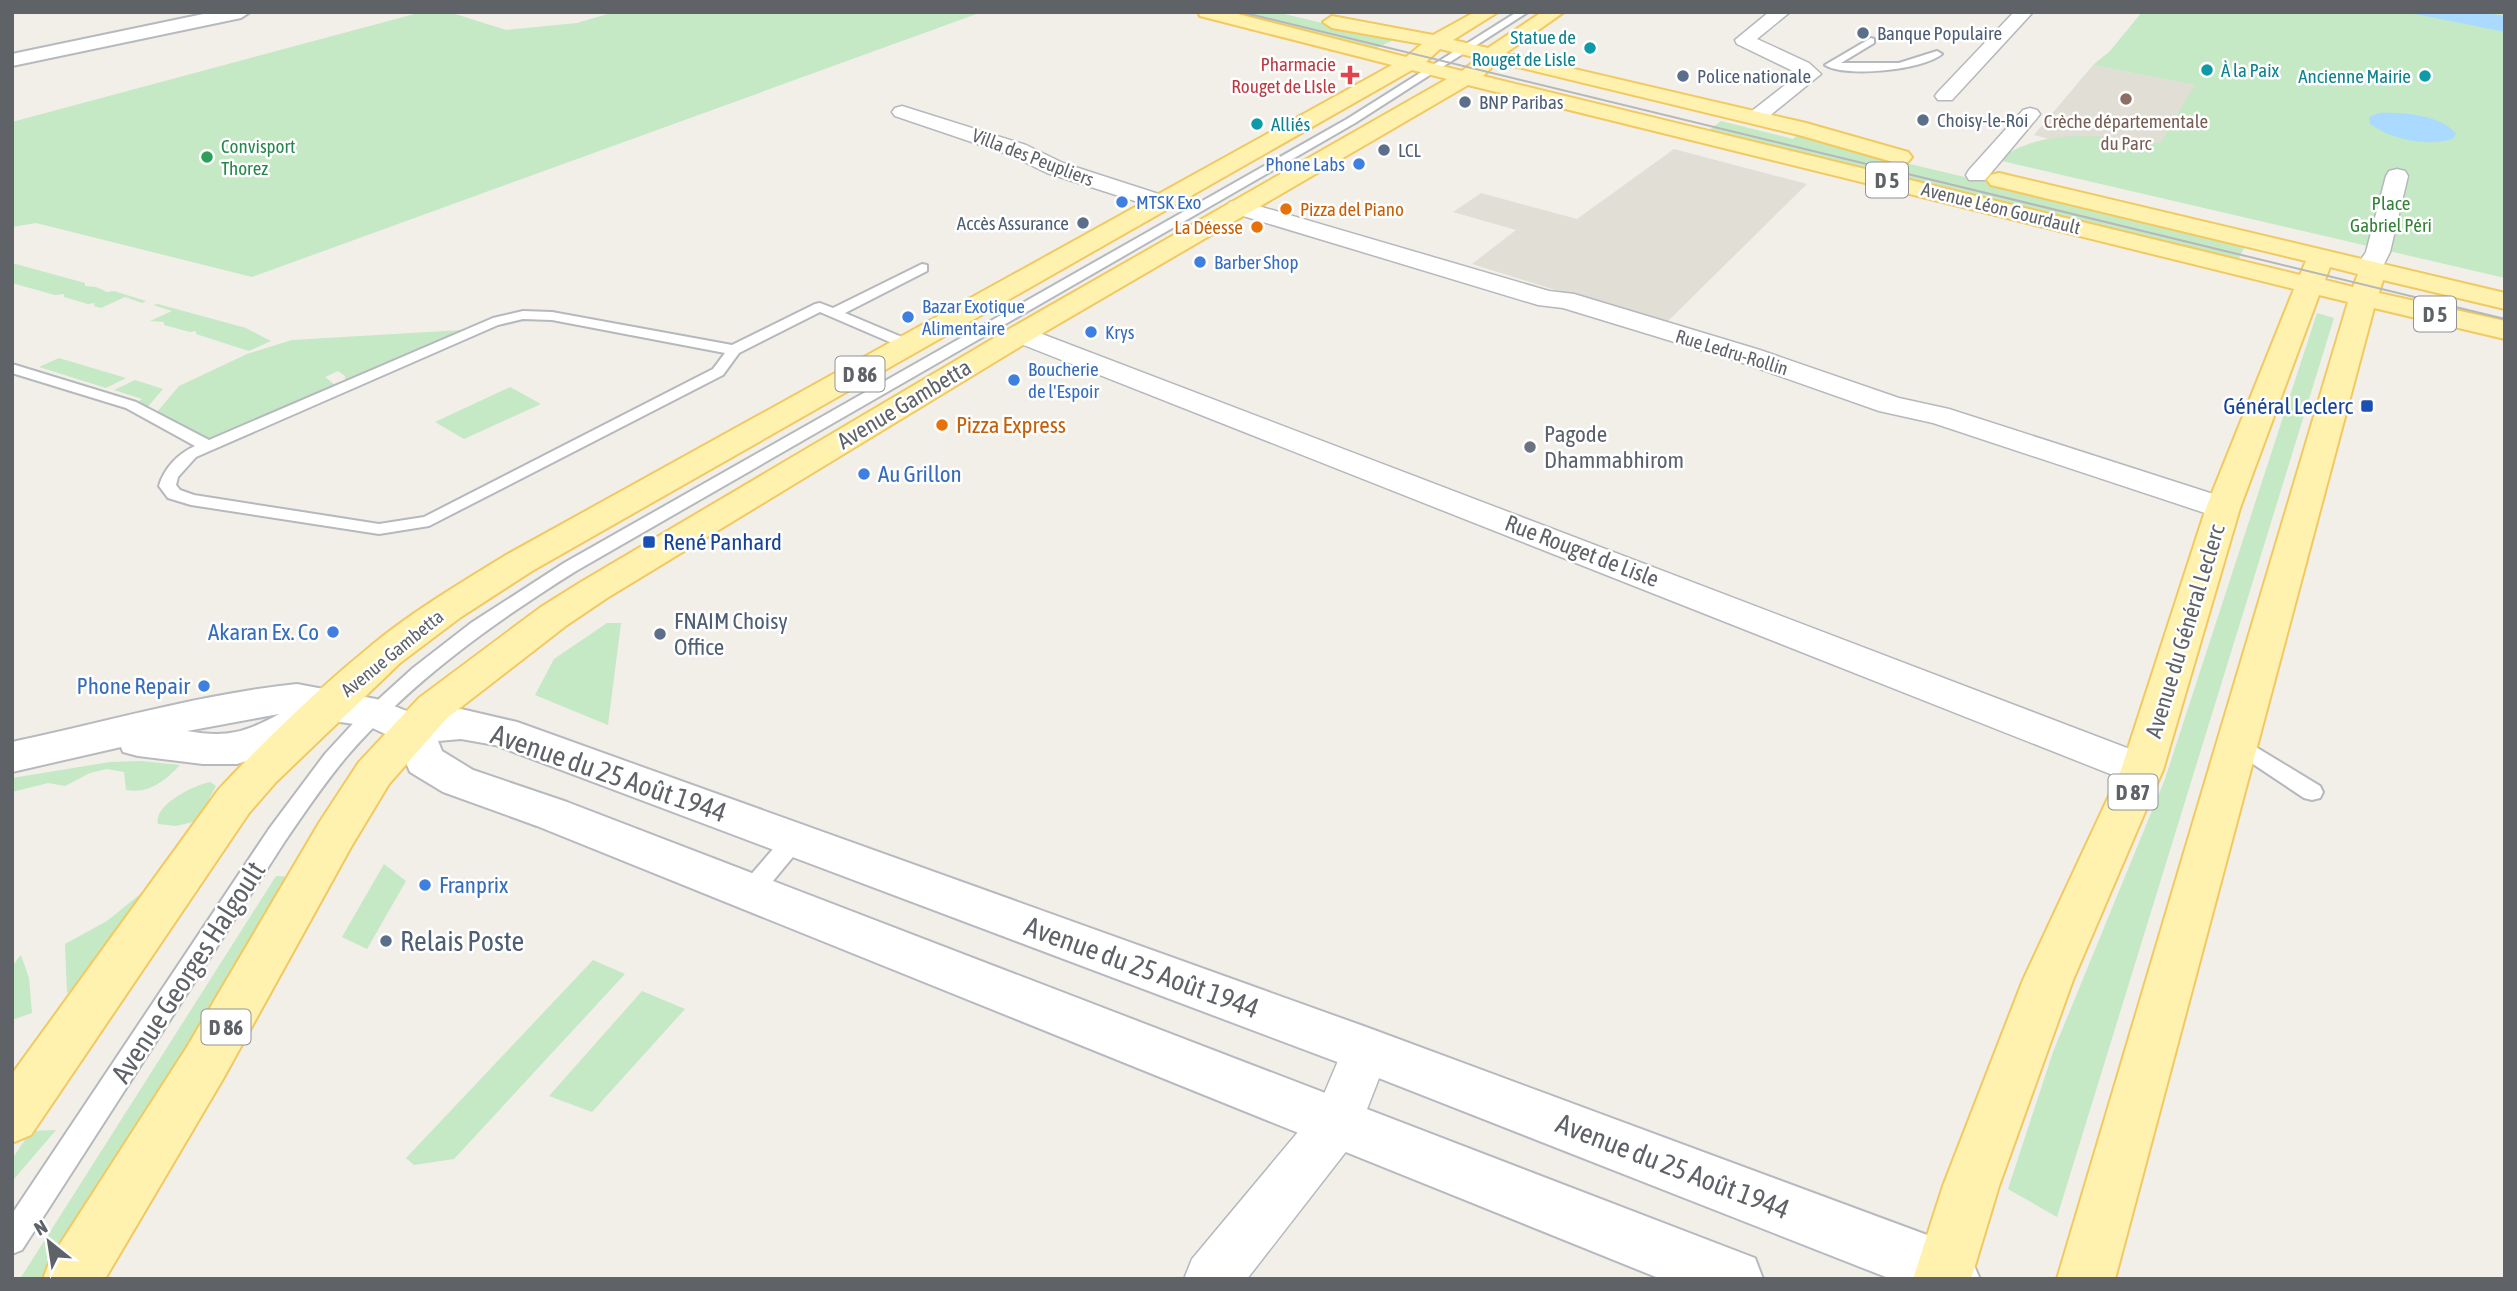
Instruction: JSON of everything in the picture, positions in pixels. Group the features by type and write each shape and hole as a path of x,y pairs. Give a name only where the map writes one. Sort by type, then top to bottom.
{"main road":[{"path":"12,60 241,12"},
{"name":"D 5","path":"1207,12 1420,68"},
{"path":"1367,29 1433,24 1488,12"},
{"name":"D 86","path":"1420,68 1435,42 1488,12"},
{"name":"D 86","path":"1464,63 1483,66 1526,20 1555,12"},
{"name":"D 5","path":"1315,18 1435,42 1464,63"},
{"path":"1526,20 1534,41 1547,55 1592,73 1606,83"},
{"name":"Avenue Léon Gourdault","path":"1420,68 1464,63 1493,55 1755,118 1924,163"},
{"name":"Avenue Léon Gourdault","path":"1464,63 1693,136 2368,284"},
{"name":"Avenue Gambetta","path":"72,1279 205,1063 335,835 374,773 433,708 574,602 1021,334 1238,207 1343,150 1464,63"},
{"name":"Avenue Gambetta","path":"328,706 386,654 492,579 1163,203 1420,68"},
{"name":"Avenue Léon Gourdault","path":"1950,169 2315,271"},
{"name":"Avenue du Général Leclerc","path":"1946,1276 1971,1186 2049,980 2143,770 2223,508 2315,271"},
{"path":"2086,1279 2368,284"},
{"name":"D 5","path":"2368,284 2505,301"},
{"name":"D 5","path":"2368,284 2505,330"},
{"path":"12,757 98,738 162,741 233,750 259,741 328,706 376,713 413,730 425,761 458,782 552,814 1734,1279"},
{"name":"D 86","path":"12,1118 234,801 328,706"},
{"name":"Avenue du 25 Août 1944","path":"413,730 461,724 502,732 1366,1050 1946,1276"}],"street":[{"path":"1755,118 1811,74 1802,67 1744,40 1781,12"},
{"path":"1945,96 2024,12"},
{"name":"Villa des Peupliers","path":"902,112 1018,150 1055,168 1163,203"},
{"path":"1977,175 2030,114"},
{"path":"2368,284 2371,264 2378,252 2397,176"},
{"name":"Rue Ledru-Rollin","path":"1238,207 1547,299 1565,300 1813,377 1871,401 1898,409 1938,415 2223,508"},
{"name":"Rue Rouget de Lisle","path":"1021,334 2143,770"},
{"path":"1212,1279 1338,1123 1366,1050"}],"lane":[{"name":"D 86","path":"1420,68 1464,63 1526,20"},
{"path":"1811,74 1871,41"},
{"path":"1830,65 1900,65 1922,62 1937,54"},
{"name":"Avenue Gambetta","path":"376,713 450,649 548,580 1159,228 1334,132 1420,68"},
{"path":"833,313 922,268"},
{"path":"734,350 552,316 511,317 493,322 190,454 174,470 167,486 174,494 191,500 379,530 408,527 429,522 718,372 734,350 820,307 911,346"},
{"path":"12,368 131,405 208,446"},
{"name":"Avenue Georges Halgoult","path":"12,1240 277,835 340,750 376,713"},
{"path":"2236,743 2312,792"},
{"path":"750,892 794,840"}],"shaded area":[{"name":"Crèche départementale du Parc","path":"2093,65 2196,85 2160,143 2097,137 2049,139 2034,135"},
{"path":"1674,149 1807,184 1665,324 1472,264 1516,230 1453,212 1481,193 1577,219"}],"green space":[{"path":"422,12 449,12 506,30 577,23 614,12 982,12 252,277 36,223 12,227 12,122"},
{"path":"1224,12 1276,12 1397,38 1375,49"},
{"name":"Place Gabriel Péri","path":"2142,12 2505,12 2505,278 1998,160 2015,149 2055,138 2097,136 2160,143 2195,85 2093,65 2110,51"},
{"path":"1721,121 1793,139 1799,133 1847,149 2246,244 2238,260 1704,134"},
{"path":"12,263 85,283 85,286 146,301 142,303 125,297 101,308 94,306 95,303 88,304 64,297 64,294 55,295 12,283"},
{"path":"158,304 246,328 271,341 249,351 196,334 196,331 190,332 164,325 164,322 150,321 172,311 153,305"},
{"path":"2317,313 2334,318 2057,1217 2008,1189 2053,1052 2165,779"},
{"path":"462,330 345,380 345,376 338,371 325,377 335,385 209,440 157,412 179,386 247,354 292,340"},
{"path":"59,358 126,378 106,388 39,367"},
{"path":"135,380 163,389 145,410 134,404 142,399 114,390"},
{"path":"510,387 541,404 464,439 435,422"},
{"path":"607,623 621,623 608,725 535,695 554,659"},
{"path":"141,761 180,765 162,781 142,790 126,790 124,772 107,769 90,773 65,786 48,783 12,792 12,778 110,762"},
{"path":"210,782 216,786 197,821 176,826 158,824 158,817 168,803 194,787"},
{"path":"384,864 406,881 367,949 342,937"},
{"path":"276,876 292,877 41,1279 20,1279"},
{"path":"144,891 80,985 67,993 65,944 107,921"},
{"path":"21,955 29,978 32,1013 12,1020 12,966"},
{"path":"593,960 625,974 454,1159 414,1165 406,1158"},
{"path":"642,991 685,1009 592,1112 549,1096"},
{"path":"56,1130 12,1182 12,1159 31,1131"}],"water":[{"path":"2349,12 2479,12 2505,16 2505,32 2415,14"},
{"path":"2379,113 2410,114 2432,119 2456,134 2454,138 2434,142 2399,138 2370,124 2369,117"}],"tram line":[{"path":"1241,12 2505,319"}],"place":[{"name":"Banque Populaire","path":"1863,33"},
{"name":"Statue de Rouget de Lisle","path":"1590,48"},
{"name":"À la Paix","path":"2207,70"},
{"name":"Pharmacie Rouget de LIsle","path":"1350,75"},
{"name":"Police nationale","path":"1683,76"},
{"name":"Ancienne Mairie","path":"2425,76"},
{"name":"Crèche départementale du Parc","path":"2126,99"},
{"name":"BNP Paribas","path":"1465,102"},
{"name":"Choisy-le-Roi","path":"1923,120"},
{"name":"Alliés","path":"1257,124"},
{"name":"LCL","path":"1384,150"},
{"name":"Convisport Thorez","path":"207,157"},
{"name":"Phone Labs","path":"1359,164"},
{"name":"MTSK Exo","path":"1122,202"},
{"name":"Pizza del Piano","path":"1286,209"},
{"name":"Accès Assurance","path":"1083,223"},
{"name":"La Déesse","path":"1257,227"},
{"name":"Barber Shop","path":"1200,262"},
{"name":"Bazar Exotique Alimentaire","path":"908,317"},
{"name":"Krys","path":"1091,332"},
{"name":"Boucherie de l'Espoir","path":"1014,380"},
{"name":"Général Leclerc","path":"2367,406"},
{"name":"Pizza Express","path":"942,425"},
{"name":"Pagode Dhammabhirom","path":"1530,447"},
{"name":"Au Grillon","path":"864,474"},
{"name":"René Panhard","path":"649,542"},
{"name":"Akaran Ex. Co","path":"333,632"},
{"name":"FNAIM Choisy Office","path":"660,634"},
{"name":"Phone Repair","path":"204,686"},
{"name":"Franprix","path":"425,885"},
{"name":"Relais Poste","path":"386,941"}]}
